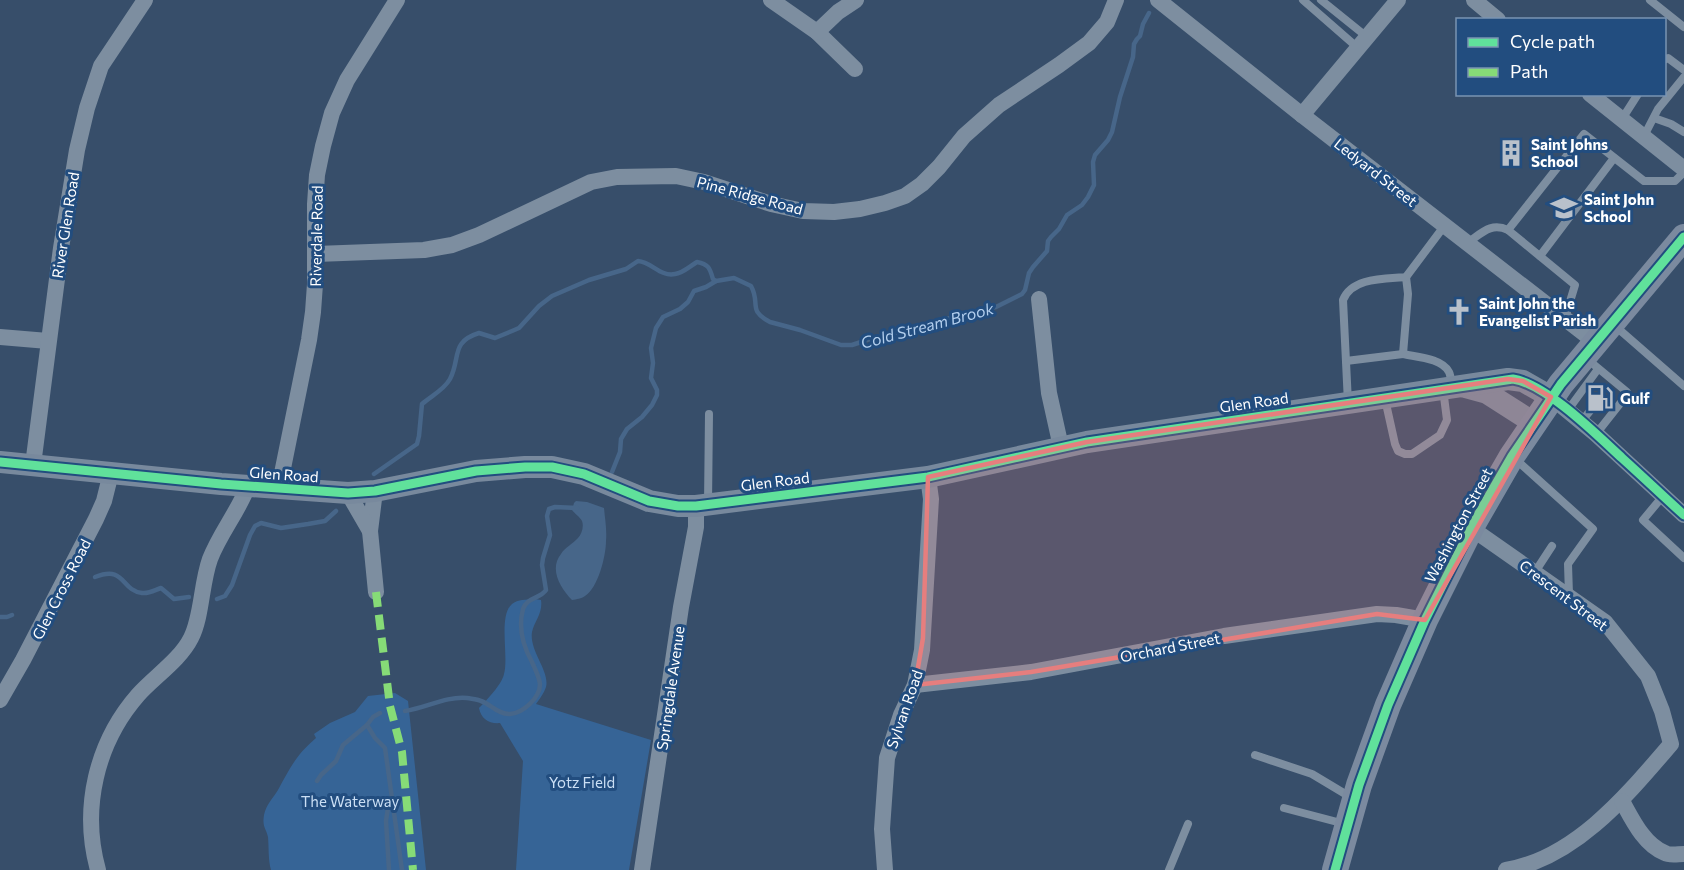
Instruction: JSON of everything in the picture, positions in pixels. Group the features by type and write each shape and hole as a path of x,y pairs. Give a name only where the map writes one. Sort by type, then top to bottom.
{"main road":[{"name":"Washington Street","path":"1335,870 1355,800 1381,724 1425,620 1471,528 1512,456 1534,423 1559,404 1592,356 1611,323 1684,237"}],"street":[{"name":"River Glen Road","path":"33,465 60,248 77,150 87,108 101,66 145,0"},
{"name":"Riverdale Road","path":"279,488 309,340 315,284 317,175 323,146 332,113 347,80 397,0"},
{"path":"771,0 817,33 855,69"},
{"path":"817,33 838,12 856,0"},
{"name":"Pine Ridge Road","path":"316,254 424,249 452,245 479,235 591,182 617,177 676,176 803,211 834,212 885,203 905,196 922,184 964,136 999,105 1089,43 1107,22 1116,0"},
{"name":"Ledyard Street","path":"1158,0 1564,319 1592,356"},
{"path":"1302,114 1398,0"},
{"path":"1474,0 1496,18"},
{"path":"1592,96 1684,170"},
{"path":"1040,299 1048,393 1061,447"},
{"path":"0,337 48,342"},
{"name":"Glen Road","path":"0,462 248,486 348,493 375,491 476,471 552,467 584,474 658,504 702,506 928,477 964,471 1061,447 1513,379 1523,381 1559,404"},
{"name":"Glen Road","path":"1447,388 1465,387 1480,390 1534,423"},
{"path":"1559,404 1596,434 1684,515"},
{"name":"Glen Cross Road","path":"0,700 28,652 96,519 104,501 111,473"},
{"name":"Sylvan Road","path":"885,870 882,829 887,758 901,715 915,684 923,638 931,499 928,477"},
{"path":"98,870 93,847 91,816 95,780 104,751 126,710 142,690 180,653 190,639 210,561 219,539 248,486"},
{"path":"375,491 370,531 376,592"},
{"path":"348,493 370,531"},
{"name":"Springdale Avenue","path":"642,870 681,607 702,506"},
{"name":"Crescent Street","path":"1471,528 1605,622 1648,676 1662,711 1678,738 1622,801 1593,826 1562,848 1523,867 1506,870"},
{"name":"Orchard Street","path":"915,684 1022,673 1224,636 1377,614 1425,620"},
{"path":"1622,801 1637,827 1653,847 1667,855 1684,854"}],"lane":[{"path":"1302,0 1362,42"},
{"path":"1321,0 1362,42"},
{"path":"1650,0 1684,27"},
{"path":"1666,59 1668,58 1684,70"},
{"path":"1644,136 1658,109 1684,77"},
{"path":"1622,120 1637,96"},
{"path":"1654,117 1684,132"},
{"path":"1508,230 1584,134 1644,181 1675,181 1684,170"},
{"path":"1540,256 1614,158"},
{"path":"1403,354 1408,294 1406,277 1445,225"},
{"path":"1467,243 1491,227 1500,226 1508,230 1575,285 1564,319"},
{"path":"1348,403 1342,300 1346,294 1361,283 1406,277"},
{"path":"1611,323 1684,386"},
{"path":"1346,361 1403,354 1431,360 1442,365 1449,373 1447,420 1440,435 1412,454 1398,451 1385,398"},
{"path":"1592,356 1614,382 1627,392 1596,434"},
{"path":"1607,390 1614,382"},
{"path":"1581,422 1594,406"},
{"path":"702,506 709,414"},
{"path":"1512,456 1593,529 1568,564 1569,596"},
{"path":"1663,496 1643,520 1684,558"},
{"path":"1535,572 1552,546"},
{"path":"1255,755 1312,774 1355,800"},
{"path":"1284,808 1348,825"},
{"path":"1169,870 1188,824"}],"highlighted area":[{"path":"1508,379 1523,381 1551,397 1425,620 1377,614 1031,672 915,685 923,638 928,477 1087,442"}],"green space":[{"name":"Yotz Field","path":"541,600 541,605 532,632 533,646 546,681 546,687 536,704 651,740 629,870 516,870 523,761 500,723 486,720 479,708 503,678 508,610 517,601"},
{"name":"The Waterway","path":"395,693 408,701 426,870 271,870 264,815 294,762 316,738 314,734 330,723 355,712 368,696"}],"shaded area":[{"path":"576,501 604,508 606,547 603,563 594,586 583,597 572,600 560,584 556,566 563,552 582,532 582,521 572,510"}],"waterway":[{"name":"Cold Stream Brook","path":"374,474 417,444 422,404 441,390 450,379 460,346 464,341 479,333 495,338 519,328 539,306 552,296 589,280 626,269 638,261 670,274 681,272 697,262 704,264 716,281 734,278 751,286 757,310 763,318 841,345 852,345 996,307 1022,294 1029,273 1047,251 1048,241 1059,229 1067,215 1082,205 1094,185 1095,155 1112,132 1133,57 1134,44 1140,36 1149,13"},
{"path":"612,472 620,452 621,439 627,429 652,405 657,395 651,378 653,363 651,348 656,328 663,317 680,309 688,302 694,291 716,281"},
{"path":"405,711 459,698 479,700 506,714 520,711 530,704 540,684 522,637 523,609 527,602 546,590 542,565 550,535 547,516 549,509 577,508"},
{"name":"Cold Stream Brook","path":"217,599 225,596 232,585 255,526 261,523 281,528 325,521 336,511"},
{"name":"Cold Stream Brook","path":"95,577 112,574 118,576 135,591 147,593 161,588 174,599 189,597"},
{"name":"Cold Stream Brook","path":"0,617 12,615"},
{"path":"380,713 373,717 367,725 385,748 402,870"},
{"path":"317,781 336,761 343,745 367,725"},
{"path":"389,801 386,821 389,870"}],"marked path":[{"path":"376,592 390,706 402,752 413,870"}],"cycle path":[{"path":"1335,870 1359,785 1388,705 1425,620 1474,522 1512,456 1561,384 1684,237"},
{"path":"0,462 221,484 348,493 375,491 476,471 552,467 584,474 649,501 678,506 696,506 928,477 1087,442 1513,379 1526,383 1555,400 1684,515"}],"place":[{"name":"Saint Johns School","path":"1511,153"},
{"name":"Saint John School","path":"1564,208"},
{"name":"Saint John the Evangelist Parish","path":"1459,312"},
{"name":"Gulf","path":"1600,398"}]}
